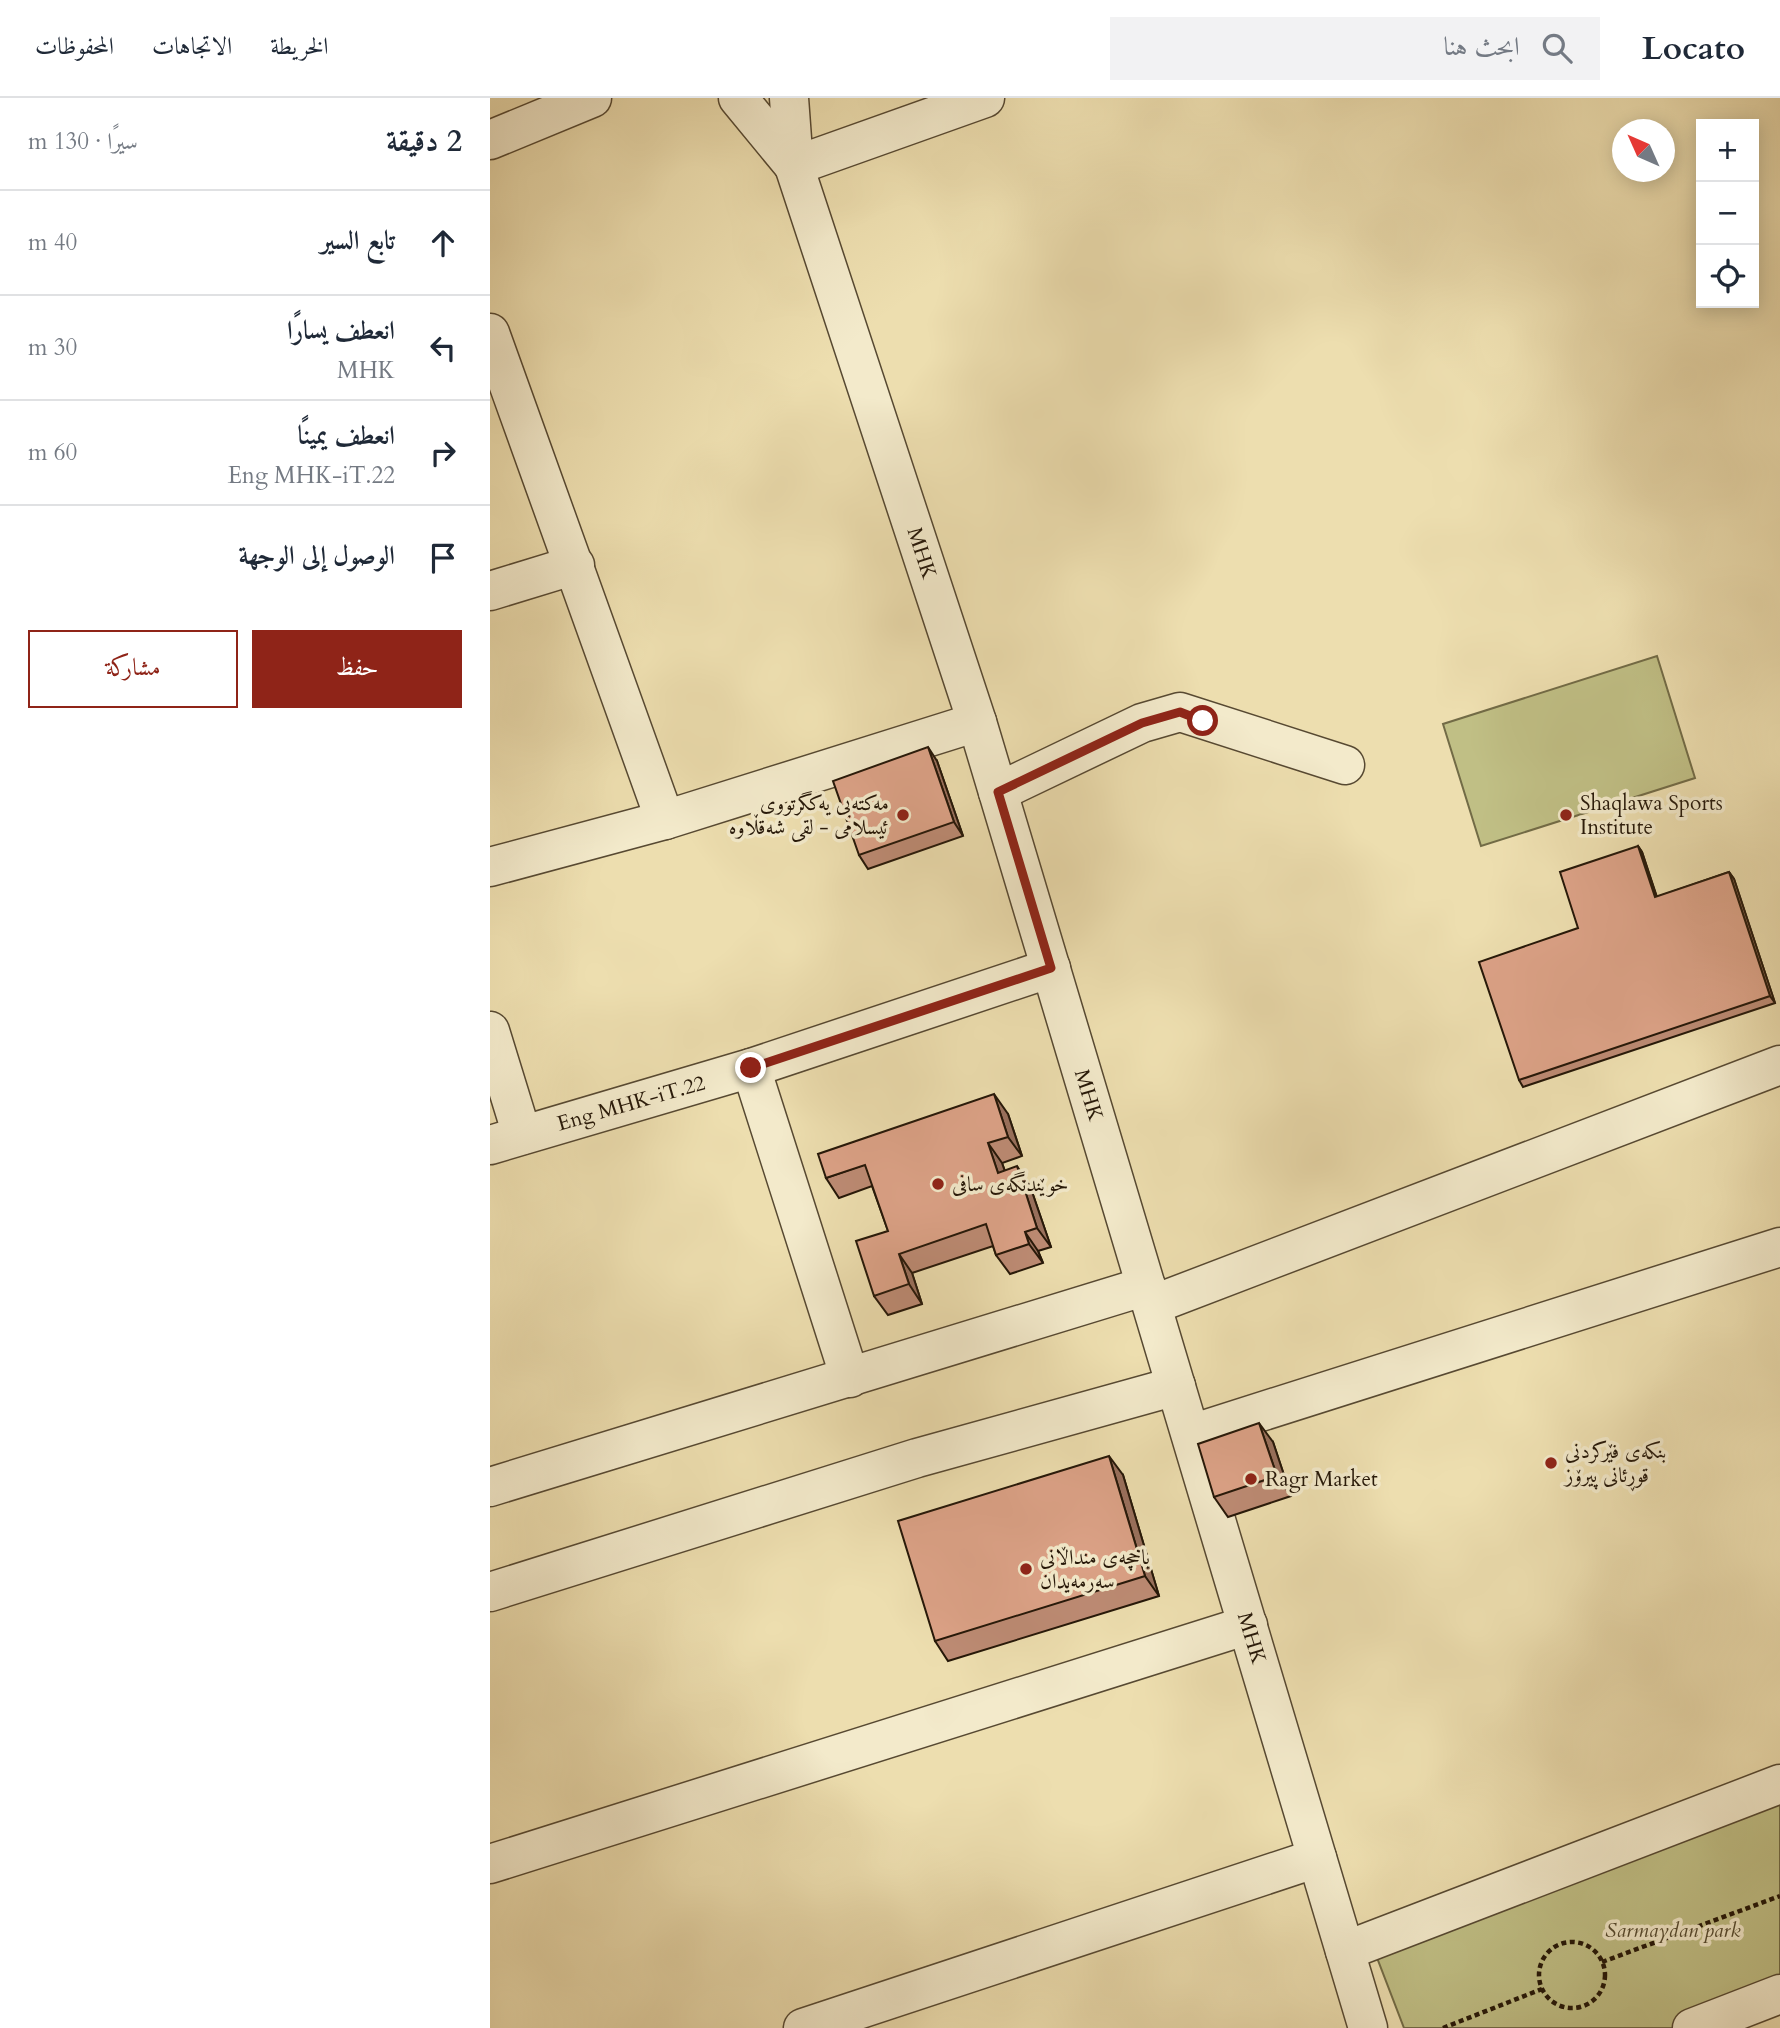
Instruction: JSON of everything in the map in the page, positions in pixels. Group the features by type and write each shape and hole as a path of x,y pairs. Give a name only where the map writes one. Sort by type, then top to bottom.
{"street":[{"path":"490,140 592,98"},
{"path":"738,98 794,166"},
{"path":"789,98 794,166"},
{"path":"794,166 985,98"},
{"name":"MHK","path":"794,166 977,722 1368,2028"},
{"path":"490,333 665,820"},
{"path":"490,591 575,565"},
{"path":"998,792 1142,723 1180,712 1345,765"},
{"path":"490,867 665,820 977,722"},
{"name":"Eng MHK-iT.22","path":"506,1140 751,1068 1051,968"},
{"path":"490,1031 506,1140"},
{"path":"490,1487 850,1378 1149,1296 1780,1065"},
{"path":"751,1068 850,1378"},
{"path":"1191,1434 1780,1247"},
{"path":"490,1592 917,1458 1176,1386"},
{"path":"490,1864 1248,1625"},
{"path":"1345,1951 1780,1784"},
{"path":"803,2028 1317,1858"},
{"path":"1692,2028 1780,1994"}],"path":[{"path":"1602,1962 1780,1896"},
{"path":"1579,1942 1597,1953 1602,1962 1604,1985 1599,1995 1580,2007 1558,2005 1542,1989 1539,1968 1543,1958 1558,1945 1579,1942"},
{"path":"1443,2028 1542,1989"}],"green space":[{"path":"1657,656 1695,778 1481,846 1443,724"},
{"name":"Sarmaydan park","path":"1780,1784 1780,1993 1690,2028 1404,2028 1371,1942"}],"building":[{"name":"مەکتەبی یەکگرتووی ئیسلامی - لقی شەقڵاوە","path":"928,747 954,822 859,855 833,781"},
{"path":"1638,846 1655,897 1729,872 1770,996 1519,1080 1479,962 1578,928 1560,872"},
{"path":"994,1094 1008,1137 988,1143 998,1173 1017,1166 1037,1228 1025,1232 1029,1244 996,1255 986,1224 899,1254 909,1284 874,1296 856,1241 888,1231 865,1165 826,1178 818,1154"},
{"path":"1259,1423 1277,1476 1214,1497 1198,1444"},
{"path":"1109,1456 1145,1576 935,1641 898,1521"}],"place":[{"name":"مەکتەبی یەکگرتووی ئیسلامی - لقی شەقڵاوە","path":"903,815"},
{"name":"Shaqlawa Sports Institute","path":"1566,815"},
{"name":"خوێندنگەی سافی","path":"938,1184"},
{"name":"بنکەی فێرکردنی قوڕئانی پیرۆز","path":"1551,1463"},
{"name":"Ragr Market","path":"1251,1479"},
{"name":"باخچەی منداڵانی سەرمەیدان","path":"1026,1569"}],"route":[{"path":"751,1068 1051,968 998,792 1142,723 1180,712 1203,721"}]}
